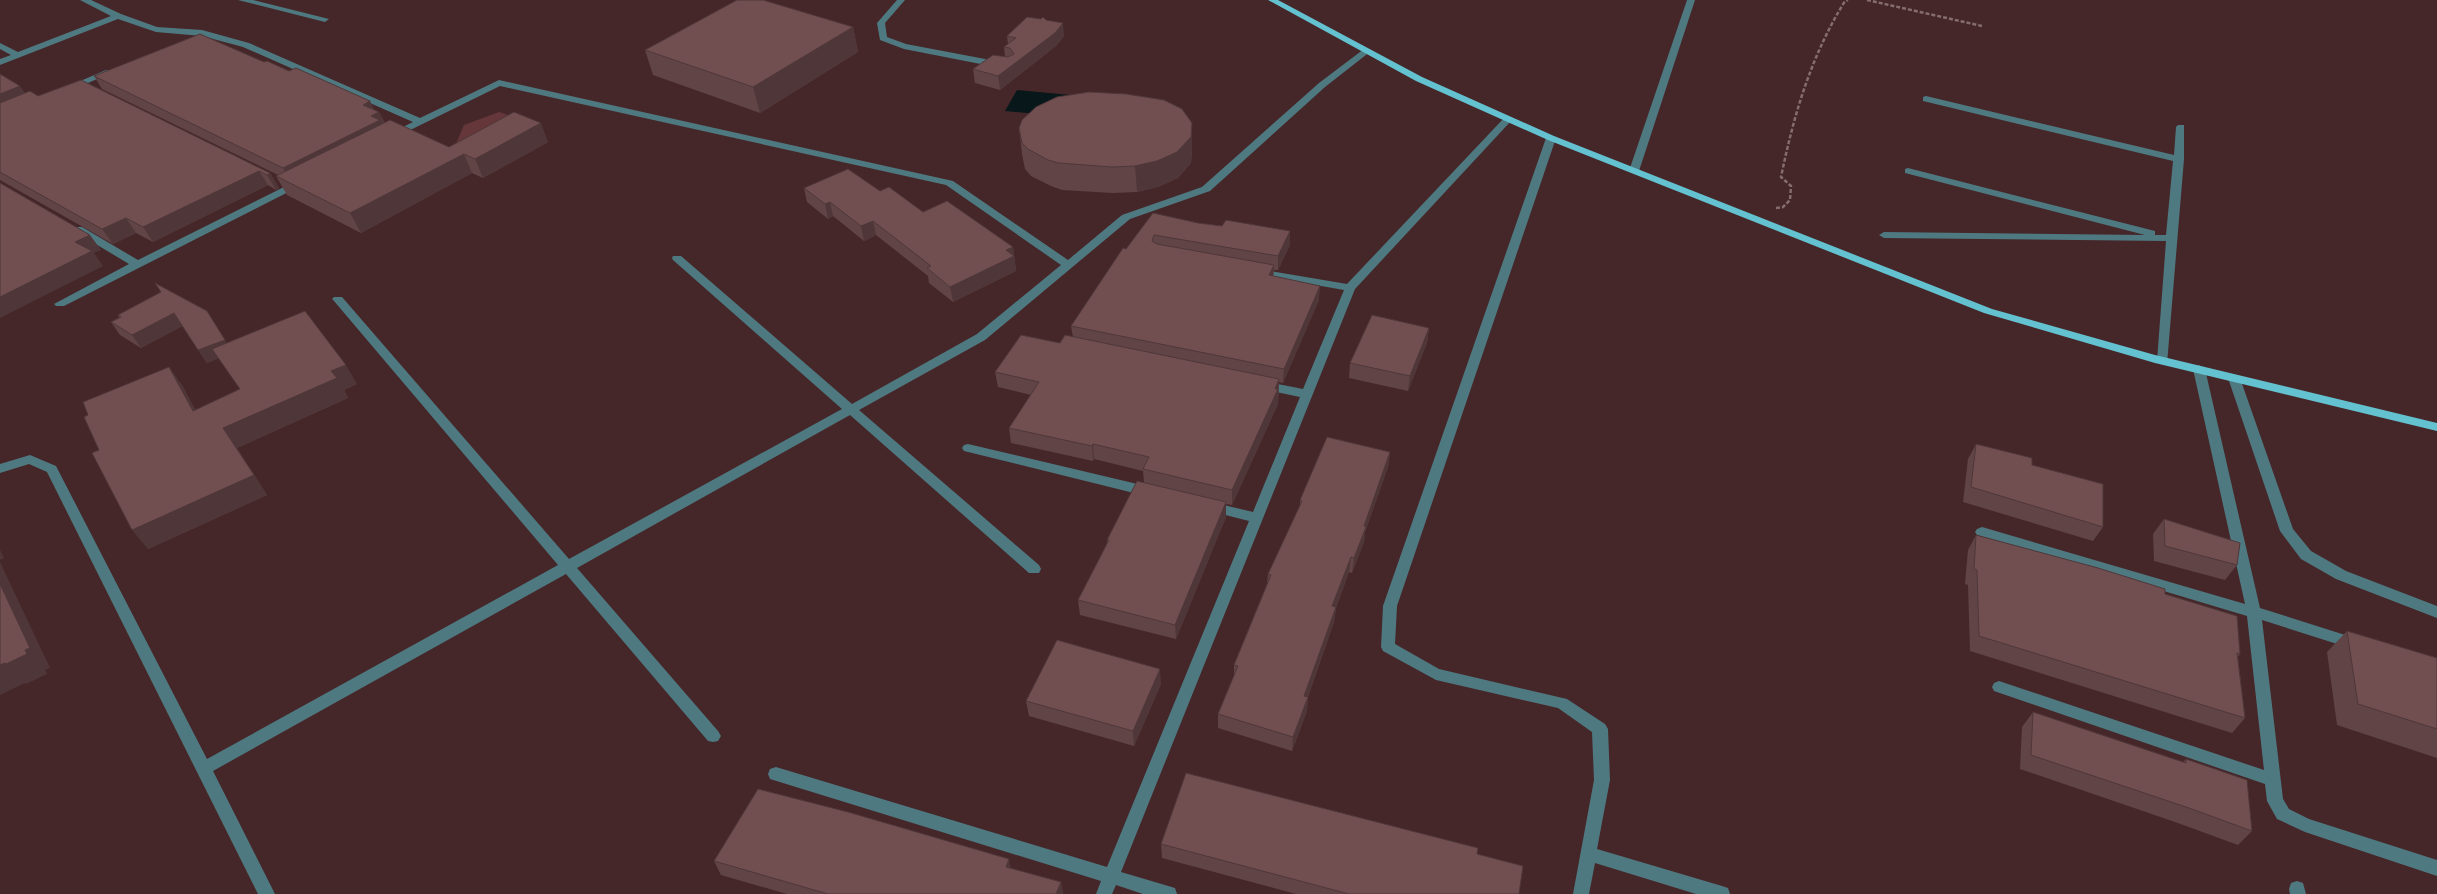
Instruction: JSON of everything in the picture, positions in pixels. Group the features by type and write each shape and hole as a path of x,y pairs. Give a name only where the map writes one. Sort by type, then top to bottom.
{"main road":[{"path":"1272,0 1418,79 1551,138 1988,311 2062,335 2437,427"}],"street":[{"path":"84,0 118,16 156,29 202,33 246,46 421,122"},
{"path":"242,0 325,19"},
{"path":"901,0 881,23 883,38 904,46 1010,66"},
{"path":"1634,171 1691,0"},
{"path":"0,62 118,16"},
{"path":"185,40 202,33"},
{"path":"0,46 18,55"},
{"path":"205,768 981,336 1126,217 1206,189 1322,85 1368,51"},
{"path":"62,91 84,86 115,69"},
{"path":"386,139 498,83 949,183 1068,265"},
{"path":"1926,100 2179,158"},
{"path":"1104,894 1350,288 1508,119"},
{"path":"2164,361 2171,238 2181,127"},
{"path":"1551,138 1390,606 1388,647 1436,674 1562,704 1600,729 1602,780 1581,894"},
{"path":"1908,171 2171,238"},
{"path":"60,304 307,179"},
{"path":"278,182 290,188"},
{"path":"67,223 138,265"},
{"path":"1884,235 2171,238"},
{"path":"677,258 1034,569"},
{"path":"1244,269 1350,288"},
{"path":"338,299 713,736"},
{"path":"2199,369 2254,612 2271,779 2275,801 2284,814 2305,825 2437,868"},
{"path":"2234,378 2287,531 2306,555 2342,575 2437,612"},
{"path":"1250,382 1307,394"},
{"path":"968,448 1162,495"},
{"path":"0,469 30,460 52,470 205,768 267,894"},
{"path":"1200,504 1258,518"},
{"path":"1982,532 2373,649"},
{"path":"1999,687 2271,779"},
{"path":"776,774 1169,894"},
{"path":"1588,854 1722,894"}],"path":[{"path":"1752,217 1768,209 1783,207 1790,200 1791,186 1781,177 1790,133 1810,66 1825,33 1848,0"},
{"path":"1867,0 1982,26"}],"shaded area":[{"path":"1017,90 1092,97 1081,118 1005,111"},
{"path":"499,112 530,122 455,146 464,125"}],"building":[{"path":"737,0 763,0 853,27 753,87 645,50"},
{"path":"1027,17 1041,19 1043,17 1046,20 1063,23 1055,33 998,76 973,69 993,55 1008,57 1014,54 1010,48 1004,47 1016,38 1007,36"},
{"path":"200,34 289,71 296,68 370,101 363,105 379,112 371,116 380,120 283,168 94,76"},
{"path":"0,74 20,86 0,94"},
{"path":"81,80 270,173 267,175 259,171 143,227 126,218 102,229 0,172 0,103 30,91 38,96"},
{"path":"1089,92 1126,94 1164,100 1182,109 1192,123 1191,137 1177,152 1157,161 1135,166 1112,167 1059,163 1048,160 1028,149 1022,143 1019,128 1022,120 1036,107 1057,97"},
{"path":"514,112 541,123 475,159 464,154 350,213 276,176 390,120 449,147"},
{"path":"848,169 880,191 889,187 923,212 947,201 1013,247 1006,250 1014,256 950,287 927,268 931,266 873,221 861,226 830,202 825,204 804,188"},
{"path":"0,183 90,235 75,242 92,251 0,297"},
{"path":"1153,213 1198,223 1222,226 1226,220 1290,231 1278,256 1154,235 1152,241 1157,244 1274,265 1269,275 1320,286 1284,369 1071,326 1123,248 1126,249"},
{"path":"155,283 207,311 225,340 198,350 174,313 132,335 111,322 121,317 118,315 161,292"},
{"path":"305,311 346,365 331,371 337,378 223,428 254,475 132,530 92,453 99,450 84,417 88,415 83,402 169,367 193,411 240,389 212,349"},
{"path":"1372,315 1429,328 1410,376 1350,363"},
{"path":"1021,335 1060,343 1065,335 1279,379 1275,389 1278,389 1232,490 1143,469 1149,457 1009,428 1039,382 995,372"},
{"path":"1327,437 1390,452 1364,526 1366,527 1354,558 1351,557 1332,606 1336,607 1304,696 1308,697 1293,737 1218,714 1238,666 1234,665 1271,575 1268,574 1302,501 1300,500"},
{"path":"1976,444 2032,458 2032,465 2103,484 2103,527 1971,487"},
{"path":"1137,481 1226,502 1175,625 1078,600"},
{"path":"2164,519 2240,543 2237,565 2165,546"},
{"path":"1976,535 2098,568 2165,589 2165,594 2237,616 2240,654 2237,653 2245,718 1979,636 1977,570 1974,569"},
{"path":"0,584 30,648 25,650 27,654 0,665"},
{"path":"2347,631 2437,658 2437,729 2358,704"},
{"path":"1057,640 1160,669 1133,731 1026,701"},
{"path":"2033,712 2186,763 2186,759 2247,780 2252,831 2031,755"},
{"path":"1186,773 1478,848 1477,854 1523,866 1519,894 1349,894 1161,844"},
{"path":"758,789 848,812 1009,859 1006,867 1061,882 1056,894 828,894 714,861"}]}
